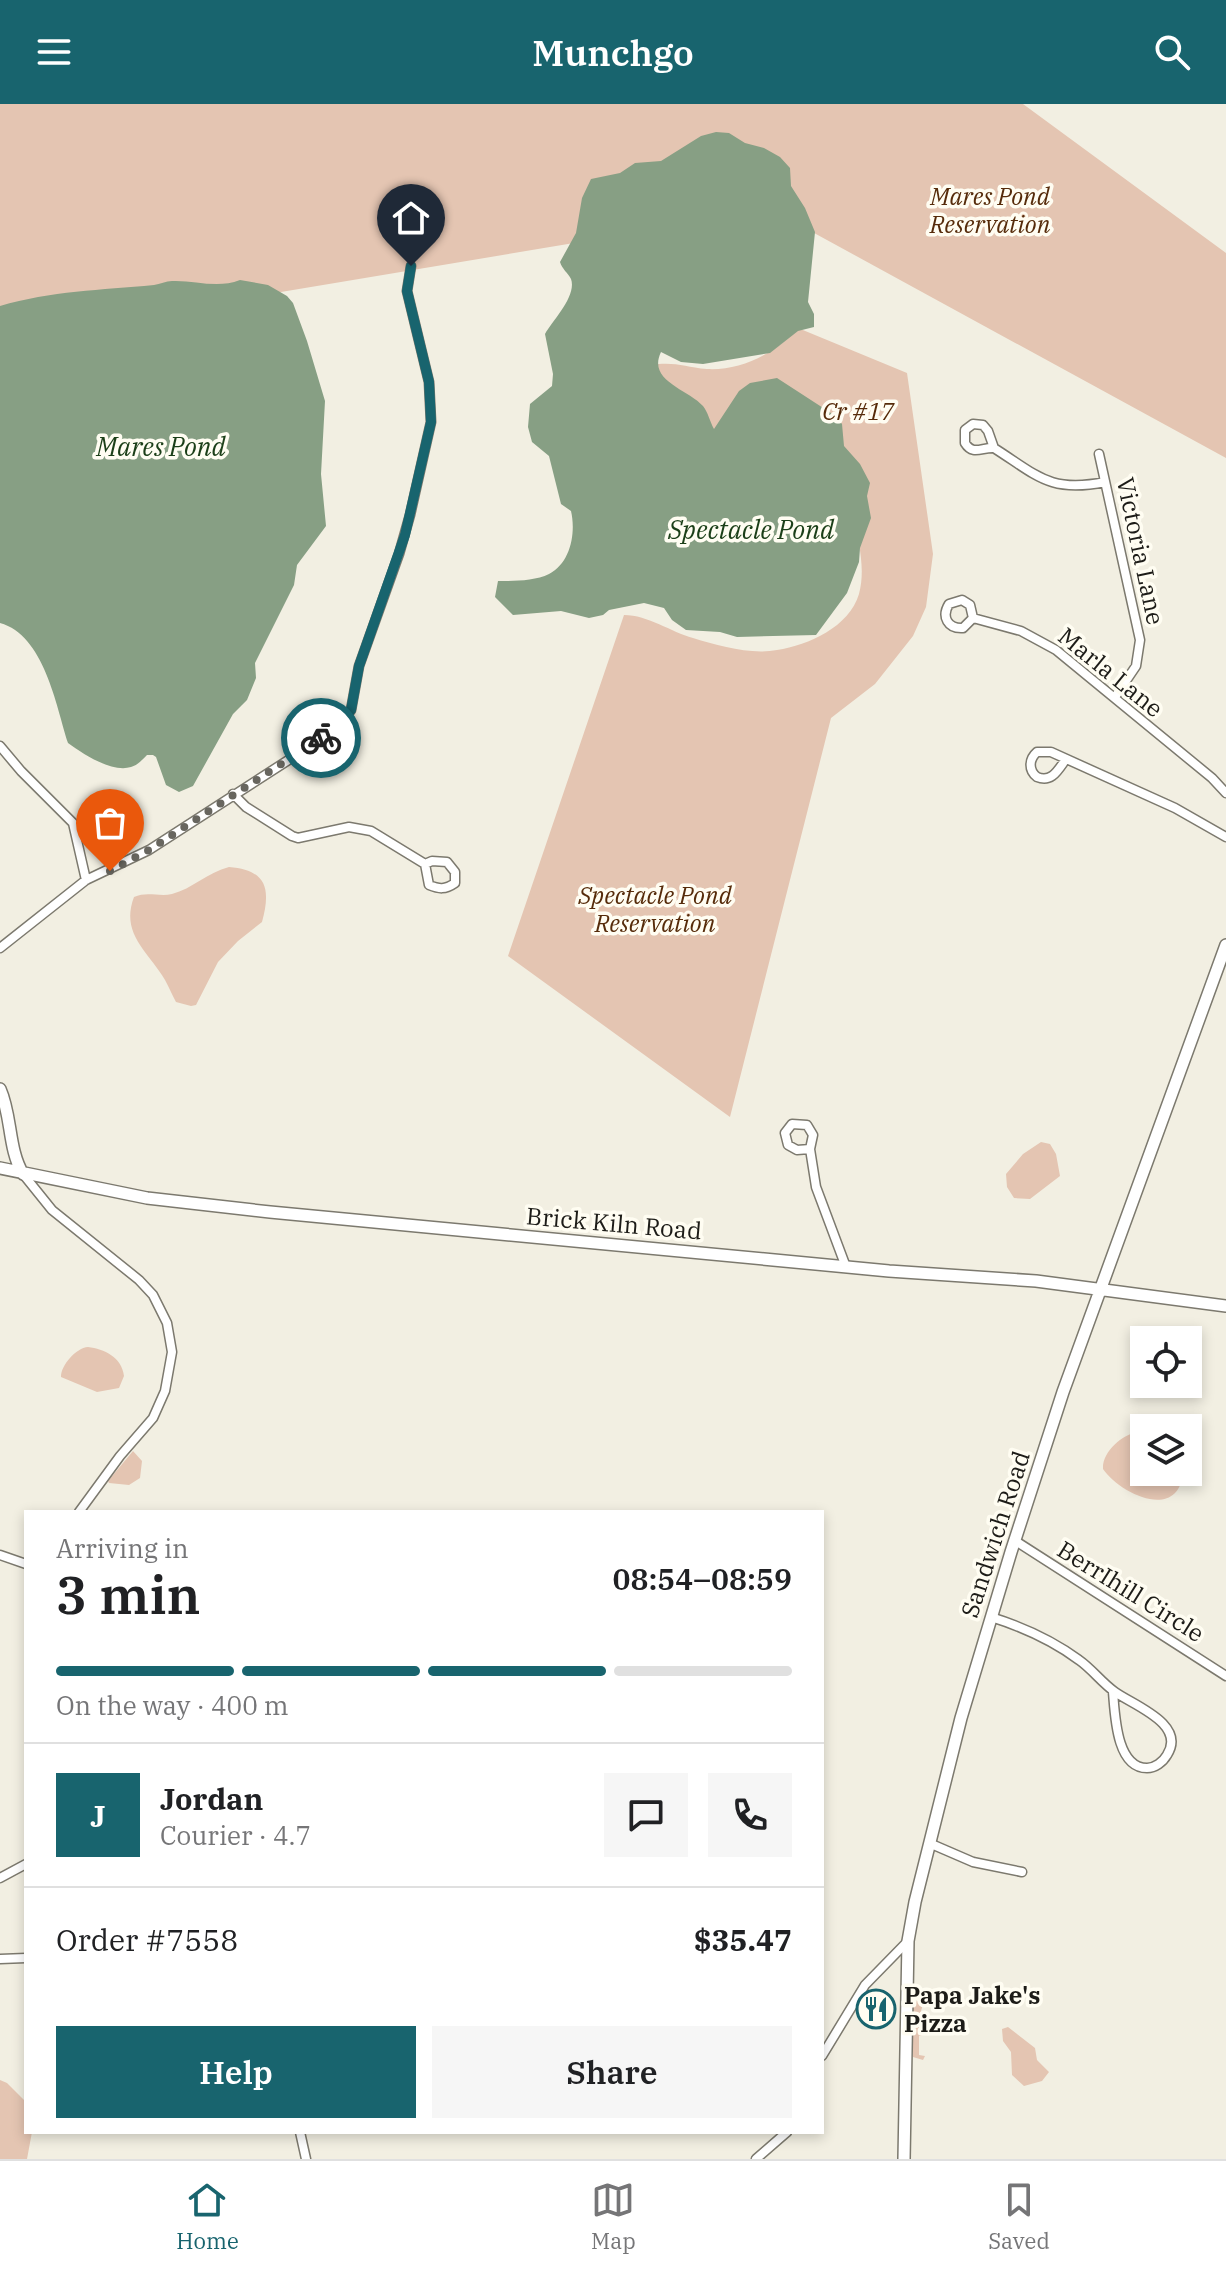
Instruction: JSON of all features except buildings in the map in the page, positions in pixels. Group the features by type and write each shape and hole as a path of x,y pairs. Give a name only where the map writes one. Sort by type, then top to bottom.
{"main road":[{"name":"Sandwich Road","path":"904,2159 908,1941 961,1718 1014,1540 1098,1290 1226,945"},
{"path":"0,1089 10,1119 16,1163 23,1174"},
{"name":"Brick Kiln Road","path":"0,1168 147,1198 270,1212 846,1267 1036,1281 1226,1306"}],"street":[{"path":"0,948 86,880 149,850 335,730 351,710 363,652 407,528 431,422 429,382 407,291 411,266"},
{"path":"994,448 1055,484 1073,487 1105,482"},
{"name":"Victoria Lane","path":"1099,454 1140,650 1133,672 1115,697"},
{"name":"Marla Lane","path":"973,618 1021,631 1039,640 1115,697 1226,793"},
{"path":"0,746 73,823 86,880"},
{"path":"1066,759 1184,812 1226,837"},
{"name":"Marla Lane","path":"1212,778 1226,781"},
{"path":"233,794 246,807 292,836 302,837 349,827 371,831 425,864"},
{"path":"810,1149 816,1187 846,1267"},
{"path":"23,1174 52,1210 139,1280 153,1295 167,1323 172,1352 165,1391 153,1418 80,1510"},
{"name":"BerrIhill Circle","path":"1014,1540 1226,1676"},
{"path":"0,1555 24,1563"},
{"path":"991,1617 1017,1625 1056,1644 1099,1676 1113,1692 1152,1714 1171,1739 1168,1754 1155,1766 1138,1766 1123,1753 1113,1692"},
{"path":"929,1843 973,1862 1022,1872"},
{"path":"0,1878 24,1865"},
{"path":"824,2053 865,1985 908,1941"},
{"path":"0,1959 24,1958"},
{"path":"300,2134 306,2159"},
{"path":"756,2159 785,2134"}],"green space":[{"name":"Mares Pond Reservation","path":"0,104 1023,104 1226,253 1226,458 772,210 281,292 228,307 0,312"},
{"name":"Spectacle Pond Reservation","path":"798,328 907,373 933,554 926,607 913,636 875,684 831,718 730,1117 508,956 624,615 642,618 713,644 746,651 767,651 789,648 814,639 837,625 854,606 862,574 854,516 712,444 650,365 673,364 707,369 732,367 757,359"},
{"path":"229,867 251,872 263,883 266,900 262,922 218,962 196,1005 176,1002 133,932 131,910 134,897 172,894"},
{"path":"1041,1142 1050,1144 1056,1154 1060,1176 1030,1199 1014,1198 1007,1187 1006,1174 1023,1154"},
{"path":"88,1347 106,1352 120,1364 124,1376 119,1388 97,1392 61,1377 70,1358"},
{"path":"1130,1434 1130,1486 1179,1486 1171,1496 1160,1500 1135,1494 1122,1487 1103,1469 1109,1450"},
{"path":"133,1451 142,1461 140,1478 129,1485 109,1483 108,1481"},
{"path":"918,2001 923,2004 918,2022 923,2035 919,2036 919,2055 925,2056 923,2060 913,2057 912,2003"},
{"path":"1008,2027 1035,2048 1037,2060 1049,2072 1042,2081 1024,2086 1012,2075 1011,2052 1003,2041 1002,2029"},
{"path":"0,2080 24,2100 24,2134 32,2134 27,2159 0,2159"}],"water":[{"name":"Spectacle Pond","path":"729,133 745,143 764,148 780,157 790,168 791,186 815,232 808,302 814,314 814,327 798,331 770,353 703,364 681,362 661,352 658,362 660,370 671,384 703,406 714,429 739,391 750,383 777,378 834,415 842,424 844,446 860,464 870,483 867,496 871,518 847,593 816,635 737,637 720,632 686,630 672,620 664,608 644,603 609,610 603,615 589,618 561,611 513,615 495,597 498,581 517,581 549,574 567,555 572,537 571,511 561,504 549,456 532,442 528,427 530,404 552,386 553,374 545,334 571,293 571,279 560,262 576,233 582,198 591,179 620,173 635,163 661,161 701,136"},
{"name":"Mares Pond","path":"240,280 268,285 287,296 293,303 307,341 325,401 321,474 326,526 297,565 294,585 255,663 256,678 247,700 233,714 193,786 179,792 166,785 153,755 147,755 131,767 115,767 90,757 68,743 53,691 38,656 28,641 0,623 0,306 57,294 170,281 214,284"}],"way so far":[{"path":"110,871 149,850 321,738"}],"place":[{"name":"Papa Jake's Pizza","path":"876,2009"}],"route":[{"path":"321,738 335,730 351,710 359,666 405,535 431,422 429,382 407,291 411,266"}],"park label":[{"name":"Cr #17","path":"858,411"}]}
